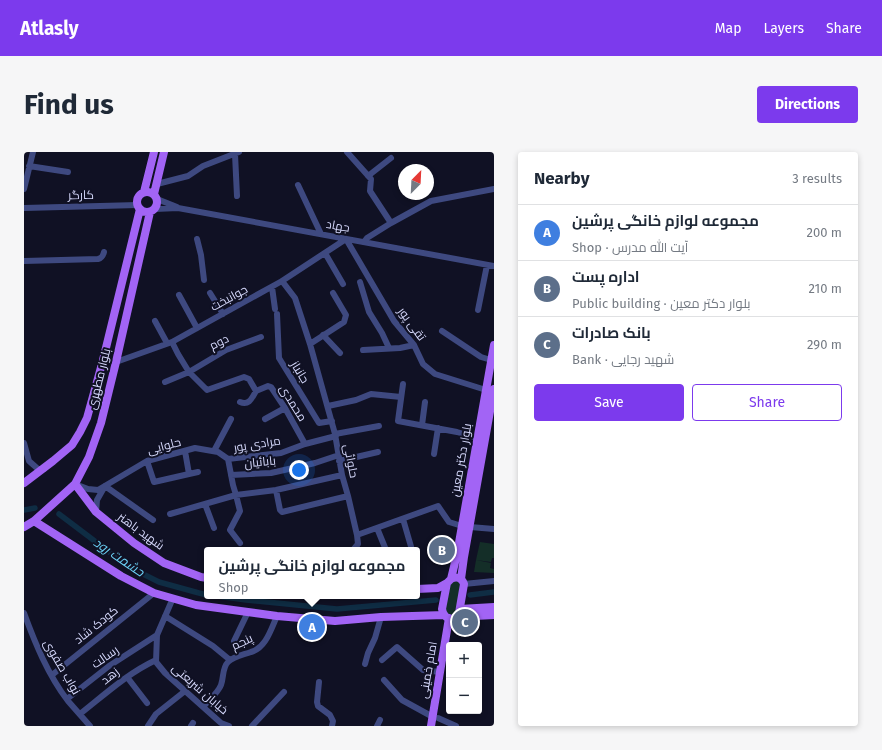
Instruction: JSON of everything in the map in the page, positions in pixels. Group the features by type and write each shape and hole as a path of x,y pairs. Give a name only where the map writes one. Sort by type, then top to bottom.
{"main road":[{"path":"154,152 144,192 138,199 139,207 145,212 153,210 158,202 156,197 157,184 164,152"},
{"path":"144,192 151,192 156,197"},
{"name":"بلوار مطهری","path":"24,483 44,469 72,445 87,418 105,353 139,207"},
{"name":"بلوار مطهری","path":"24,527 34,521 74,484 89,457 100,423 116,362 153,210"},
{"name":"بلوار دکتر معین","path":"490,390 477,438 466,527 460,609 458,615 451,617 442,609 466,527 490,390 491,360 494,345"},
{"name":"شهید باهنر","path":"74,484 96,512 134,543 164,563 204,578"},
{"path":"34,521 121,576 154,593 196,605 277,616 335,621 381,617 451,617 494,614"},
{"path":"420,589 438,588 456,578 463,582"},
{"path":"460,609 494,607"},
{"name":"امام خمینی","path":"450,642 451,617"},
{"name":"امام خمینی","path":"436,720 440,672 451,617"},
{"name":"امام خمینی","path":"431,726 436,720 446,669"}],"street":[{"path":"24,189 33,152"},
{"path":"347,152 371,179 370,191 391,223"},
{"path":"157,184 188,176 203,166 237,153 237,196"},
{"path":"368,176 391,158"},
{"path":"29,166 68,172"},
{"path":"298,185 321,234"},
{"path":"364,242 367,238 391,223 431,201 494,189"},
{"path":"156,197 178,208"},
{"name":"کارگر","path":"24,208 139,207"},
{"path":"153,210 178,208"},
{"name":"جهاد","path":"178,208 494,266"},
{"path":"197,239 201,255 204,280"},
{"name":"جوانبخت","path":"116,362 170,342 197,328 272,287 346,239"},
{"name":"تقی پور","path":"346,239 394,321 414,345 424,364 435,374 490,390"},
{"path":"24,261 98,259 102,258 104,252"},
{"path":"325,253 343,284"},
{"path":"478,310 487,265"},
{"name":"حلوائی","path":"282,281 295,298 310,344 332,421 342,475 357,535"},
{"path":"360,282 370,312 389,348"},
{"name":"جانباز","path":"272,287 276,311 279,358 318,423 332,421"},
{"path":"210,293 223,314"},
{"path":"310,344 344,322 346,315 333,293"},
{"path":"179,295 197,328"},
{"path":"155,321 189,372 207,390 244,377 249,378 256,390 250,400 246,403 240,402"},
{"path":"442,331 481,357 491,360"},
{"path":"323,335 340,353"},
{"name":"دوم","path":"165,382 189,372 226,350 261,337"},
{"path":"363,350 400,348 414,345"},
{"path":"404,384 398,421 457,432 477,438"},
{"name":"محمدی","path":"256,390 268,386 271,387 285,408 305,444"},
{"path":"328,406 356,400 371,394 401,397"},
{"path":"422,425 425,402"},
{"path":"265,419 285,408"},
{"path":"214,451 231,419"},
{"name":"مرادی پور","path":"228,459 281,453 335,435 380,426"},
{"path":"434,454 438,428"},
{"path":"24,443 28,461 38,469 44,469"},
{"name":"حلوایی","path":"74,484 88,489 98,490 147,461 195,448 218,452 228,459"},
{"path":"186,451 189,474"},
{"name":"بابائیان","path":"230,475 270,473 339,458 378,452"},
{"path":"228,459 230,475 240,511 230,530 240,543"},
{"path":"147,461 154,482 198,472"},
{"path":"170,514 236,495 276,490 342,475"},
{"path":"96,512 97,500 105,486 153,520"},
{"path":"276,490 280,510 282,512 348,496"},
{"path":"205,504 214,528"},
{"path":"356,547 358,544 357,535 438,506 449,522 466,527 494,529"},
{"path":"403,519 411,547"},
{"path":"377,528 385,547"},
{"path":"463,582 494,581"},
{"name":"کودک شاد","path":"52,675 154,593"},
{"name":"خیابان شریعتی","path":"173,598 157,636 156,662 165,673 221,723 229,726"},
{"path":"234,641 248,612"},
{"name":"نواب صفوی","path":"24,613 32,636 52,675 67,700 90,726"},
{"path":"165,616 213,646 230,660"},
{"name":"پنجم","path":"203,707 221,685 224,667 228,662 236,657 259,649 277,616"},
{"path":"365,664 381,617"},
{"name":"رسالت","path":"67,700 109,666 157,636"},
{"path":"382,660 397,646 423,670 440,672"},
{"name":"زهد","path":"80,714 126,677 156,660"},
{"path":"126,677 147,703"},
{"path":"384,680 402,700 436,720 456,726"},
{"path":"319,682 318,706 330,715 333,720 332,726"},
{"path":"148,726 156,714 185,691"},
{"path":"252,726 284,692"}],"green space":[{"path":"480,542 494,544 494,558 492,558 491,562 476,560"},
{"path":"476,560 491,563 490,568 494,569 494,573 474,572"},
{"path":"453,581 460,582 457,613 450,616 445,612 450,585"}],"waterway":[{"path":"24,510 35,508"},
{"name":"حشمت رود","path":"59,514 129,567 159,582 204,594"},
{"name":"حشمت رود","path":"470,595 494,592"},
{"name":"حشمت رود","path":"239,599 337,609 436,600"}],"place":[{"name":"اداره پست","path":"442,550"},
{"name":"بانک صادرات","path":"465,622"},
{"name":"مجموعه لوازم خانگی پرشین","path":"312,627"}]}
